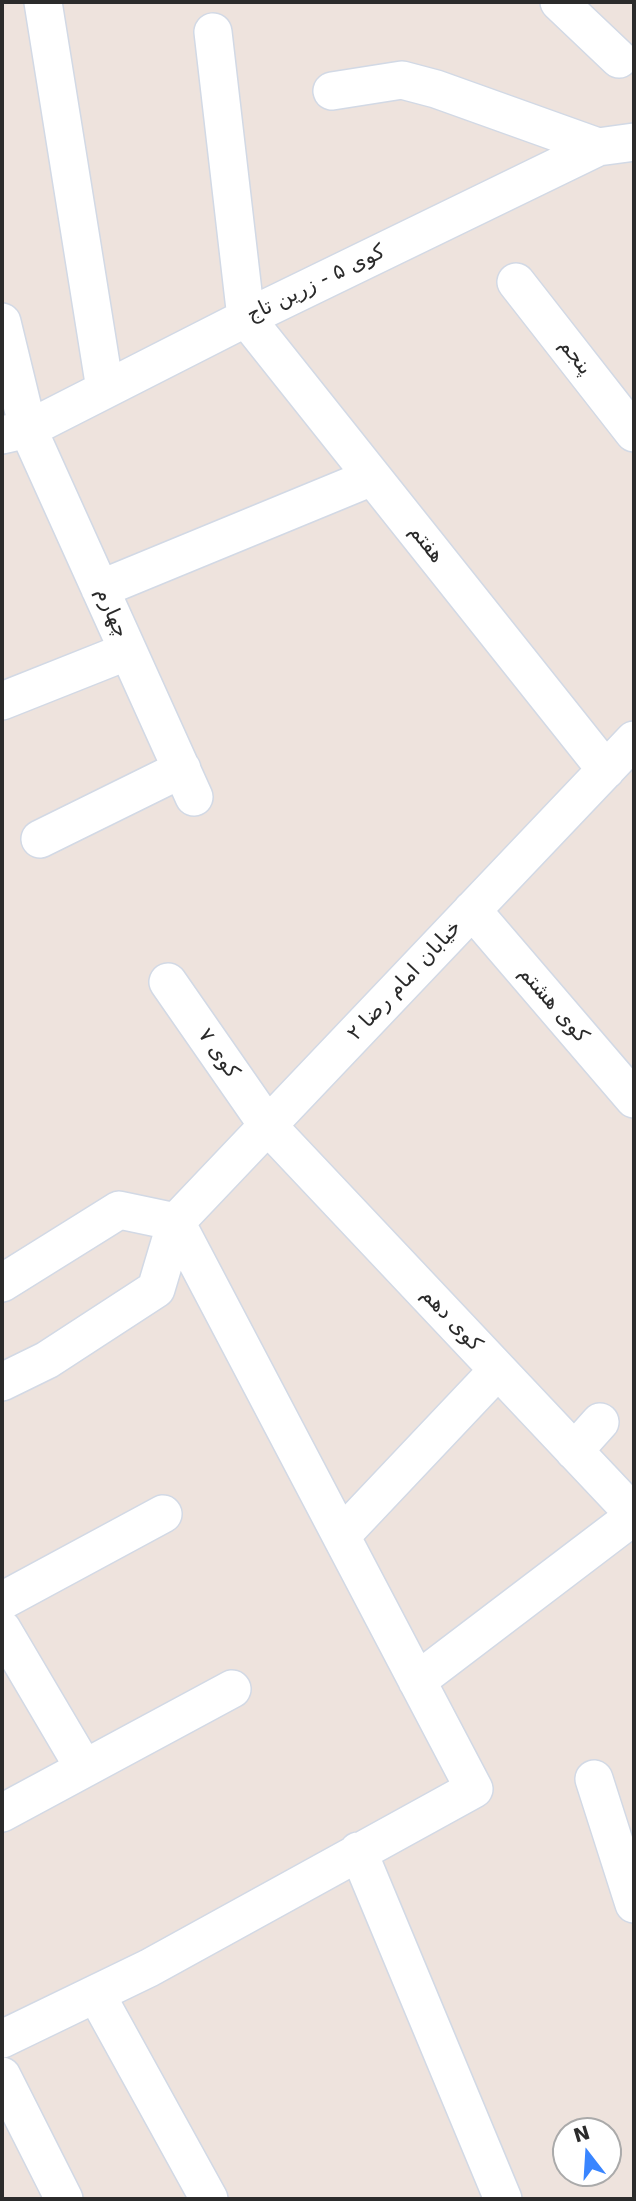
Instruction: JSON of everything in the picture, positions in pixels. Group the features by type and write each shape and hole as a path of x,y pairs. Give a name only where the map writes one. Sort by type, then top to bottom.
{"street":[{"path":"43,2 105,389"},
{"path":"559,2 619,59"},
{"path":"213,32 246,318"},
{"path":"332,91 402,80 436,89 598,147"},
{"name":"کوی ۵ - زرین تاج","path":"15,432 598,147 634,142"},
{"name":"پنجم","path":"516,282 634,433"},
{"name":"هفتم","path":"246,318 606,770"},
{"name":"چهارم","path":"2,322 15,432 100,589 188,783 40,839"},
{"path":"100,589 372,477"},
{"path":"2,701 128,651"},
{"name":"خیابان امام رضا ۲","path":"2,1382 47,1360 156,1289 176,1222 634,740"},
{"name":"کوی هشتم","path":"472,910 634,1099"},
{"name":"کوی ۷","path":"168,982 268,1126"},
{"name":"کوی دهم","path":"268,1126 634,1515"},
{"path":"2,1283 119,1210 176,1222 474,1789 149,1968 2,2039"},
{"path":"341,1536 498,1370"},
{"path":"575,1451 600,1422"},
{"path":"2,1601 163,1514"},
{"path":"417,1681 634,1515"},
{"path":"2,1629 84,1768"},
{"path":"2,1814 232,1689"},
{"path":"594,1779 634,1904"},
{"path":"358,1852 503,2199"},
{"path":"96,1994 209,2199"},
{"path":"2,2076 64,2199"}]}
